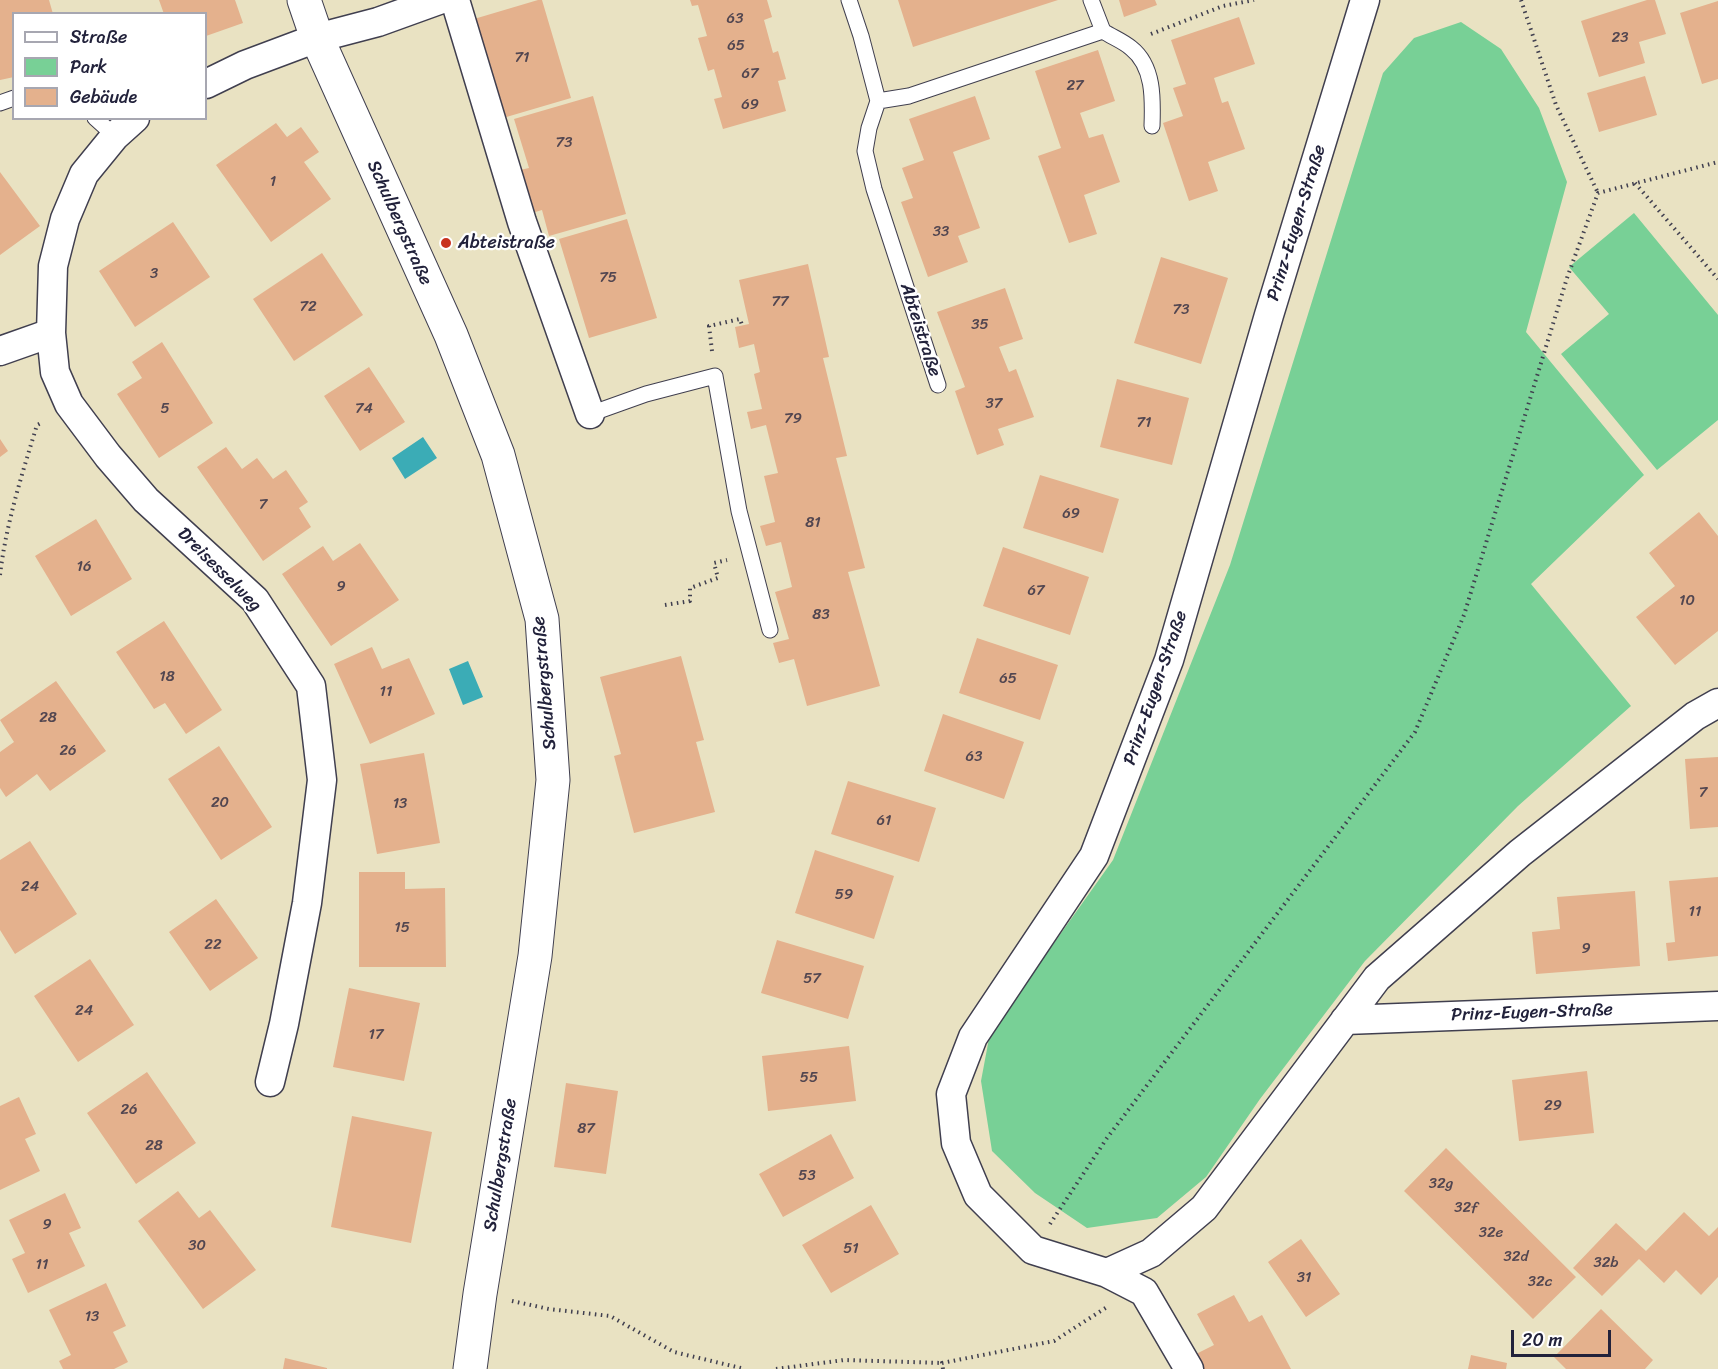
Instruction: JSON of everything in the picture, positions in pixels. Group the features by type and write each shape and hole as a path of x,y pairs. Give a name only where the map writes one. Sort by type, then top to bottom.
{"street":[{"name":"Schulbergstraße","path":"304,0 317,38 451,335 498,455 542,619 552,792 535,956 470,1369"},
{"path":"207,84 244,65 317,38 378,22 439,0"},
{"path":"454,0 522,222 590,414"},
{"name":"Prinz-Eugen-Straße","path":"1189,1369 1144,1292 1107,1273 1033,1250 978,1195 956,1143 951,1094 973,1037 1094,856 1169,660 1269,315 1365,0"},
{"name":"Dreisesselweg","path":"115,124 84,174 64,219 53,266 51,333 55,372 69,404 108,456 146,500 255,600 311,686 322,780 307,903 284,1024 270,1083"},
{"path":"0,351 51,333"},
{"path":"1107,1273 1151,1253 1204,1208 1377,978 1520,853 1695,716 1718,704"},
{"name":"Prinz-Eugen-Straße","path":"1345,1020 1718,1006"}],"lane":[{"path":"849,0 878,101 909,96 1102,31"},
{"path":"1091,0 1102,31 1132,48 1145,63 1153,103 1152,126"},
{"name":"Abteistraße","path":"878,101 868,128 865,151 874,189 938,385"},
{"path":"590,414 646,394 715,376 739,511 770,630"}],"path":[{"path":"1125,44 1210,10 1254,0"},
{"path":"1033,1250 1107,1138 1415,732 1464,615 1567,278 1598,193 1556,105 1521,0"},
{"path":"1598,193 1718,162"},
{"path":"1635,183 1718,279"},
{"path":"715,376 709,326 740,319 742,325"},
{"path":"0,575 3,548 37,426 69,404"},
{"path":"665,605 690,601 690,588 718,578 714,563 751,553"},
{"path":"776,1369 844,1360 942,1363 1054,1341 1109,1306 1107,1273"},
{"path":"480,1294 549,1309 610,1316 674,1352 745,1369"},
{"path":"942,1363 943,1369"}],"green space":[{"path":"1461,22 1501,49 1539,108 1567,182 1526,332 1644,475 1531,584 1631,706 1518,806 1365,961 1260,1099 1206,1177 1157,1218 1087,1228 1035,1193 992,1151 981,1081 990,1033 1113,860 1230,565 1383,73 1414,38"},
{"path":"1634,213 1718,315 1718,420 1657,470 1561,354 1609,314 1569,267"}],"water":[{"path":"423,437 437,458 405,479 392,458"},
{"path":"468,661 483,697 463,705 449,669"}],"building":[{"path":"0,0 49,0 52,12 12,12 12,77 0,80"},
{"path":"159,0 235,0 243,23 207,36 207,12 163,12"},
{"path":"542,0 571,98 503,118 474,19"},
{"path":"690,0 767,0 772,17 764,20 773,53 778,51 786,79 778,81 786,111 723,129 714,99 722,97 714,69 708,71 698,38 707,36 698,5 692,6"},
{"path":"898,0 1058,0 913,47"},
{"path":"1119,0 1155,0 1157,5 1124,17"},
{"path":"1647,0 1655,0 1666,34 1639,42 1645,63 1599,77 1581,21"},
{"path":"1718,1 1718,79 1702,84 1680,13"},
{"path":"1239,17 1255,64 1214,78 1222,103 1228,101 1245,149 1208,162 1218,191 1189,201 1163,123 1183,116 1173,88 1186,84 1171,40"},
{"path":"1098,50 1115,101 1080,113 1089,138 1103,134 1120,182 1084,195 1097,234 1069,243 1038,156 1061,148 1035,71"},
{"path":"1645,76 1657,115 1599,132 1587,93"},
{"path":"593,96 626,214 549,236 542,210 532,213 520,170 529,168 514,119"},
{"path":"975,96 990,139 953,152 980,228 958,236 968,262 928,277 901,202 913,198 902,168 924,160 909,119"},
{"path":"276,123 287,137 301,127 319,152 304,162 331,199 271,242 216,165"},
{"path":"0,172 40,226 0,255"},
{"path":"627,219 657,318 589,338 559,239"},
{"path":"173,222 210,277 135,327 99,271"},
{"path":"322,253 363,315 294,361 253,299"},
{"path":"1161,257 1228,278 1201,364 1134,343"},
{"path":"808,264 829,357 823,358 847,456 836,458 865,568 848,572 880,686 807,706 794,659 779,663 773,643 789,639 775,592 792,587 781,542 766,546 760,526 775,522 764,476 778,473 766,425 751,429 747,412 762,409 754,374 760,372 754,344 739,348 735,327 749,324 739,280"},
{"path":"1005,288 1023,339 999,347 1009,372 1016,369 1034,417 998,429 1004,445 977,455 955,391 965,387 937,312"},
{"path":"162,342 213,423 159,458 117,394 142,378 132,362"},
{"path":"369,367 405,422 360,451 324,396"},
{"path":"1117,379 1189,398 1172,465 1100,447"},
{"path":"0,439 8,451 0,457"},
{"path":"226,447 242,469 257,458 273,479 286,470 308,502 299,508 311,527 263,561 197,467"},
{"path":"1040,475 1119,499 1103,553 1023,528"},
{"path":"1699,512 1718,536 1718,631 1675,665 1636,617 1675,586 1649,553"},
{"path":"96,519 132,579 71,616 35,556"},
{"path":"360,543 399,600 331,646 282,574 323,546 333,561"},
{"path":"1003,547 1089,577 1070,635 983,606"},
{"path":"164,621 222,710 186,734 165,703 154,709 116,652"},
{"path":"977,638 1058,665 1040,720 959,693"},
{"path":"372,647 382,669 409,658 435,714 370,744 334,664"},
{"path":"681,656 704,740 696,742 715,812 634,833 614,756 621,754 600,677"},
{"path":"56,681 106,751 50,791 37,774 6,797 0,788 0,752 14,742 0,720"},
{"path":"943,714 1024,742 1004,799 924,771"},
{"path":"219,746 272,827 221,860 168,779"},
{"path":"424,753 440,843 377,854 360,764"},
{"path":"1718,757 1718,827 1690,829 1685,759"},
{"path":"848,781 936,808 919,862 831,834"},
{"path":"30,841 77,914 15,954 0,930 0,860"},
{"path":"815,850 894,876 874,939 795,913"},
{"path":"359,872 405,872 405,889 445,888 446,967 359,967"},
{"path":"1718,877 1718,956 1668,961 1666,943 1675,942 1669,881"},
{"path":"1635,891 1640,966 1536,974 1532,932 1560,929 1557,897"},
{"path":"216,899 258,958 210,991 169,932"},
{"path":"777,940 864,966 848,1019 761,993"},
{"path":"90,959 134,1025 78,1062 34,996"},
{"path":"349,988 420,1003 404,1081 333,1067"},
{"path":"849,1046 856,1101 768,1111 762,1056"},
{"path":"1587,1071 1594,1133 1519,1141 1512,1080"},
{"path":"147,1072 196,1143 136,1184 87,1113"},
{"path":"566,1083 618,1091 606,1174 554,1167"},
{"path":"19,1097 36,1134 25,1139 40,1171 0,1190 0,1106"},
{"path":"352,1116 432,1132 411,1243 331,1227"},
{"path":"831,1134 854,1178 783,1217 759,1174"},
{"path":"1446,1148 1576,1277 1533,1319 1404,1191"},
{"path":"178,1191 199,1218 210,1210 256,1270 203,1309 138,1221"},
{"path":"65,1193 81,1228 69,1233 85,1266 28,1293 12,1259 25,1253 9,1220"},
{"path":"871,1205 899,1254 831,1293 802,1245"},
{"path":"1684,1212 1709,1236 1718,1227 1718,1277 1701,1295 1676,1270 1664,1283 1639,1259 1602,1296 1573,1268 1616,1223 1646,1251"},
{"path":"1301,1239 1340,1294 1306,1317 1268,1262"},
{"path":"106,1283 126,1326 113,1332 128,1362 114,1369 63,1369 59,1361 71,1355 49,1310"},
{"path":"1234,1295 1249,1322 1262,1315 1291,1369 1204,1369 1196,1354 1214,1345 1197,1314"},
{"path":"1601,1309 1653,1360 1645,1369 1566,1369 1554,1357"},
{"path":"1471,1355 1507,1363 1506,1369 1468,1369"},
{"path":"285,1358 327,1368 327,1369 283,1369"}],"place":[{"name":"Abteistraße","path":"446,243"}]}
